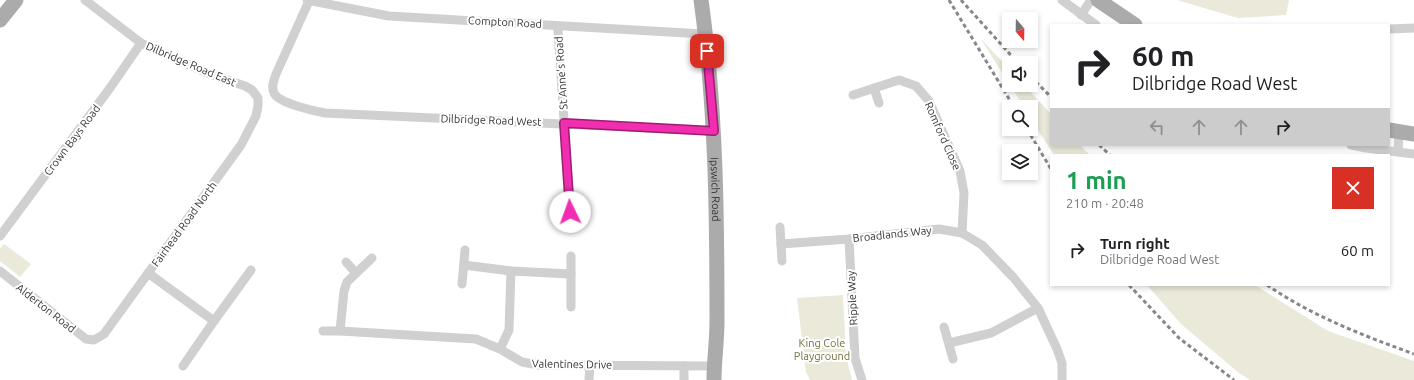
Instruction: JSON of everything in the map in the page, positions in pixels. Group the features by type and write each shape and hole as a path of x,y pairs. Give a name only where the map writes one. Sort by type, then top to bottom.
{"main road":[{"path":"0,20 16,0"},
{"name":"Ipswich Road","path":"701,0 710,74 714,131 717,226 717,324 714,373"},
{"path":"1098,0 1134,24"},
{"path":"1392,128 1414,125"},
{"path":"1392,128 1414,134"}],"street":[{"name":"Dilbridge Road East","path":"85,0 141,43 207,73 245,86 252,90 258,98"},
{"name":"Compton Road","path":"308,0 389,16 704,34"},
{"name":"Dilbridge Road West","path":"308,0 276,74 273,92 276,97 314,111 325,113 714,131"},
{"path":"1062,0 1094,24"},
{"path":"1081,15 1091,0"},
{"path":"1390,29 1414,28"},
{"name":"St Anne's Road","path":"558,30 570,212"},
{"name":"Crown Bays Road","path":"0,236 110,88 141,43"},
{"name":"Romford Close","path":"853,95 899,80 916,86 930,100 960,171 964,193 962,233"},
{"path":"874,88 879,103"},
{"name":"Fairhead Road North","path":"94,340 104,334 241,145 256,116 258,98"},
{"path":"1392,128 1398,152"},
{"path":"1358,146 1414,154"},
{"path":"780,227 782,261"},
{"name":"Broadlands Way","path":"781,244 849,239 938,229 962,233 982,245 1013,277 1038,308 1062,363 1062,380"},
{"name":"Ripple Way","path":"849,239 855,358 862,380"},
{"path":"462,284 465,250"},
{"path":"571,256 571,307"},
{"path":"340,331 344,291 347,282 372,258"},
{"path":"346,262 356,273"},
{"path":"464,265 511,271 571,274"},
{"path":"183,366 214,320 251,270"},
{"name":"Alderton Road","path":"0,271 86,339 94,340"},
{"path":"500,349 509,330 511,271"},
{"path":"148,273 214,320"},
{"path":"949,343 992,333 1038,308"},
{"path":"944,327 953,359"},
{"name":"Valentines Drive","path":"323,331 476,339 500,349 522,362 539,366 684,366 714,373"},
{"path":"589,380 590,365"},
{"path":"684,366 684,380"}],"green space":[{"path":"1177,0 1289,0 1286,15 1238,18"},
{"path":"981,39 1002,62 1002,73"},
{"path":"1014,92 1031,92 1038,100 1020,100"},
{"path":"1038,100 1050,113 1050,146 1081,146 1089,154 1053,154 1038,130"},
{"path":"4,244 31,264 20,277 0,261 0,249"},
{"path":"1148,286 1257,286 1328,331 1414,361 1414,380 1250,380 1239,373 1181,324"},
{"name":"King Cole Playground","path":"843,295 846,356 852,380 810,380 806,372 797,298"}],"railway":[{"path":"949,0 1010,100"},
{"path":"961,0 1012,56"},
{"path":"1038,84 1050,96"},
{"path":"1031,136 1050,167"},
{"path":"1100,146 1109,154"},
{"path":"1130,286 1179,338 1234,380"},
{"path":"1269,286 1302,306 1338,324 1375,340 1414,354"}],"route":[{"path":"570,212 564,123 714,131 707,51"}]}
